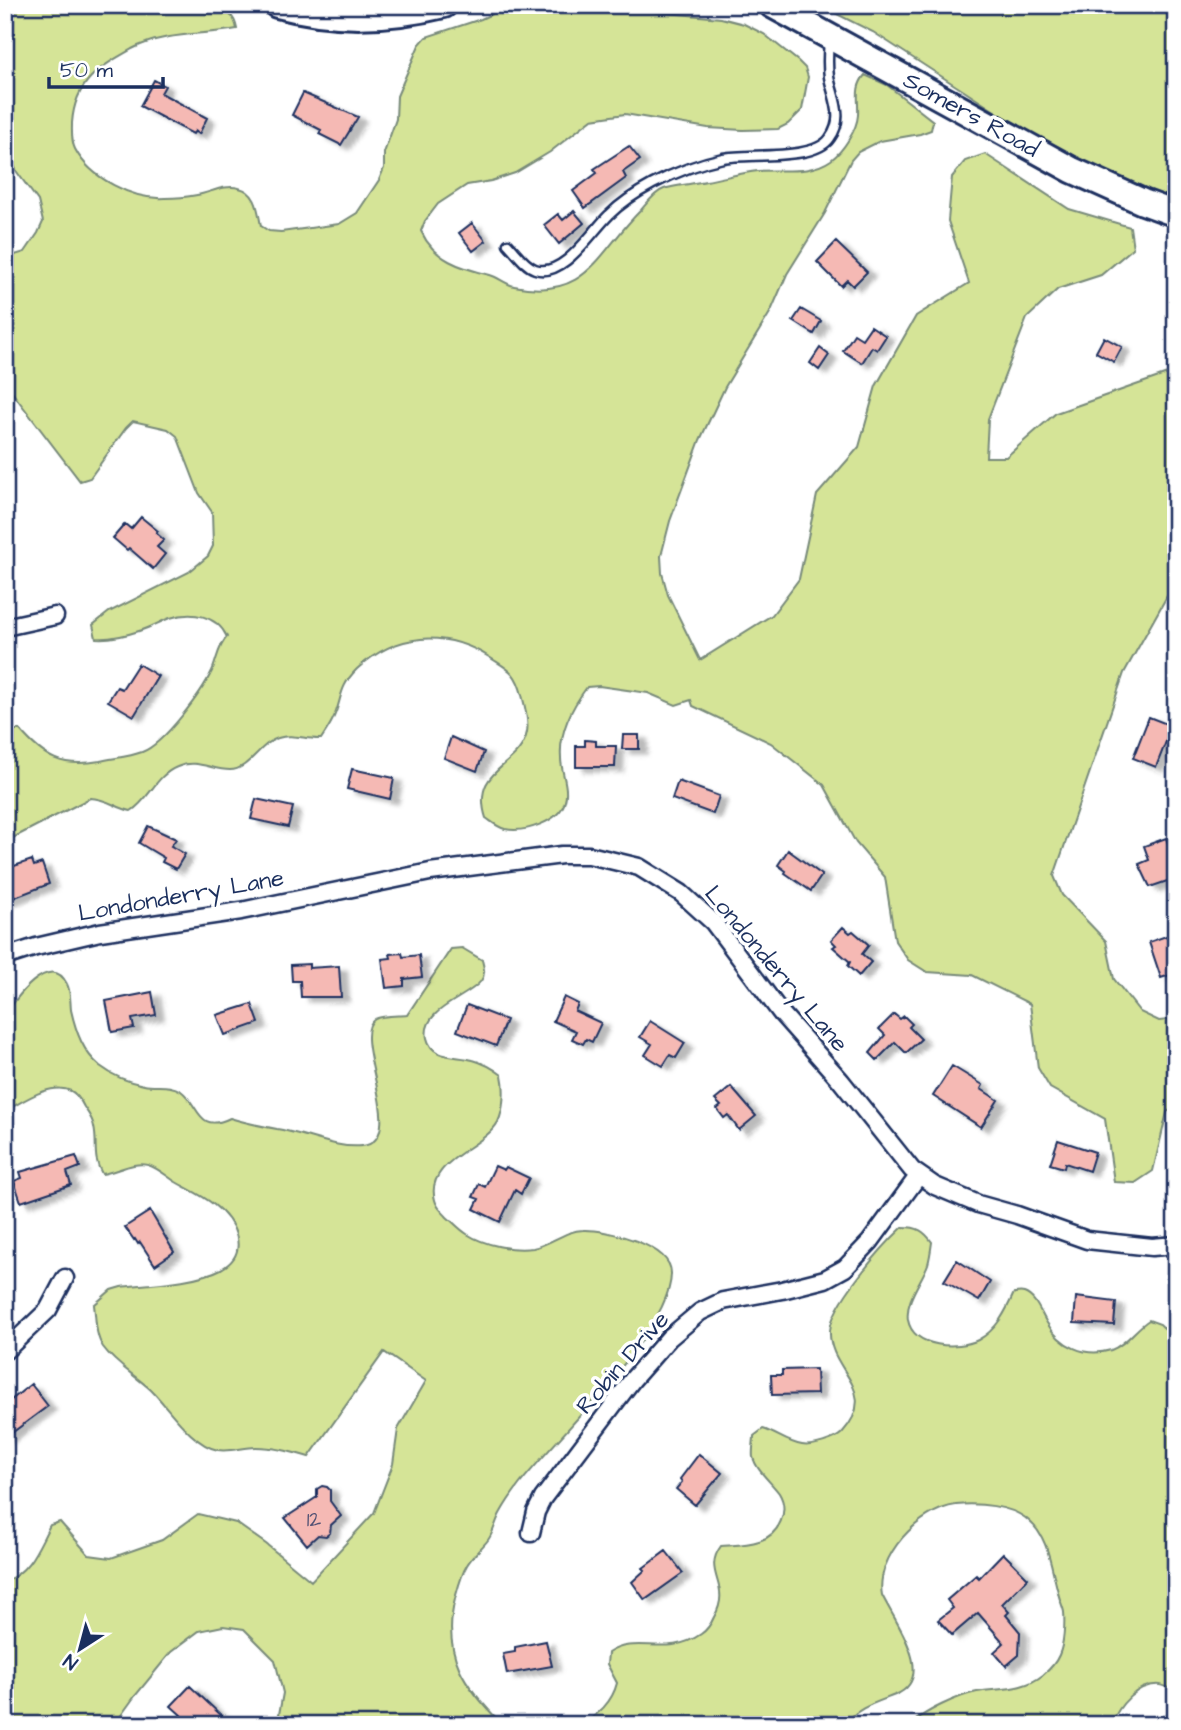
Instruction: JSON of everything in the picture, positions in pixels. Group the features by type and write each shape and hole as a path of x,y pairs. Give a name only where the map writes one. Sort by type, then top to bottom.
{"main road":[{"path":"278,5 316,14 362,18 391,16 444,5"},
{"name":"Somers Road","path":"772,5 1072,170 1176,214"}],"street":[{"path":"5,627 55,616"},
{"name":"Londonderry Lane","path":"5,957 100,932 241,911 430,872 562,855 589,855 639,867 681,893 713,922 781,1013 919,1175 935,1186 978,1205 1017,1215 1087,1240 1152,1247 1176,1245"},
{"name":"Robin Drive","path":"531,1533 543,1498 633,1379 669,1338 700,1312 723,1301 825,1279 845,1268 870,1242 919,1175"},
{"path":"5,1351 48,1310 65,1278"}],"lane":[{"path":"508,244 533,269 544,271 557,267 579,248 608,215 653,184 720,159 818,149 830,140 838,116 838,105 828,70 829,37"}],"green space":[{"path":"5,5 210,5 228,13 234,19 237,29 157,40 132,49 100,69 78,96 72,123 73,143 82,160 102,178 140,195 173,198 228,187 245,190 256,203 261,226 269,231 281,232 339,224 357,213 384,168 384,153 396,119 397,96 419,45 426,37 481,19 511,5 629,5 656,12 721,18 744,24 764,34 805,68 808,77 802,110 788,124 778,129 708,128 625,114 592,119 550,152 515,173 467,185 438,204 421,231 433,249 459,266 493,276 514,286 539,289 575,280 589,269 651,198 664,189 752,172 805,170 823,165 845,146 855,127 858,89 865,75 887,85 933,121 931,130 880,141 858,152 851,160 825,213 787,274 771,311 725,387 700,440 670,521 661,556 668,595 700,660 772,615 799,579 817,495 859,447 876,386 916,316 969,283 948,221 952,177 965,161 985,154 1069,209 1130,227 1133,248 1101,275 1058,289 1027,318 988,419 986,457 1006,457 1056,413 1176,371 1176,580 1124,673 1054,876 1062,895 1106,941 1114,979 1140,1012 1159,1021 1176,1019 1176,1106 1167,1112 1153,1171 1135,1183 1114,1182 1105,1119 1050,1088 1038,1068 1030,1004 972,975 927,972 908,960 895,941 885,877 856,843 824,785 771,743 693,706 691,700 676,705 648,693 599,686 587,687 564,729 561,763 566,790 562,808 556,815 540,824 522,829 505,829 486,818 483,801 490,778 515,754 523,744 527,732 526,714 517,681 507,668 472,648 455,642 421,639 404,642 372,657 351,676 343,689 332,721 321,739 289,736 278,738 237,769 223,770 197,764 177,767 163,776 131,811 90,798 5,842 5,730 20,730 37,748 64,762 87,763 142,752 161,739 191,704 212,671 227,637 210,619 187,615 170,618 128,634 96,638 93,625 109,612 189,572 208,556 213,546 212,512 199,493 177,436 168,429 133,421 90,478 80,481 5,383 5,258 25,252 43,222 38,201 17,172 5,147"},
{"path":"819,5 1176,5 1176,205 1158,200 1024,130 873,32"},
{"path":"462,948 482,960 484,976 475,987 431,1019 427,1038 434,1050 440,1053 477,1061 502,1075 503,1099 500,1117 491,1131 446,1165 438,1175 434,1187 438,1207 467,1234 508,1248 533,1248 583,1230 621,1236 660,1254 668,1263 671,1273 666,1297 653,1324 633,1353 519,1485 501,1512 490,1537 469,1561 461,1577 451,1619 454,1653 467,1683 503,1725 277,1725 283,1693 275,1660 244,1629 223,1626 199,1631 171,1652 114,1725 5,1725 5,1581 21,1572 27,1565 50,1525 60,1522 89,1555 111,1558 162,1540 198,1514 236,1523 311,1581 374,1513 393,1464 398,1429 426,1381 384,1352 309,1457 263,1447 218,1450 208,1447 190,1434 151,1390 103,1347 97,1332 94,1305 111,1290 121,1287 186,1280 221,1269 236,1254 237,1236 221,1211 209,1201 152,1166 137,1164 102,1174 97,1162 93,1121 79,1098 71,1091 46,1091 5,1111 5,1017 9,1009 24,990 42,975 52,972 60,975 70,993 71,1010 81,1041 94,1060 110,1073 138,1084 167,1086 181,1091 200,1116 211,1122 230,1118 331,1143 362,1146 376,1139 381,1126 381,1107 368,1045 369,1029 375,1019 407,1015 451,949"},
{"path":"903,1227 920,1230 932,1242 928,1264 911,1298 908,1313 912,1329 927,1341 959,1345 978,1340 996,1325 1014,1293 1024,1293 1032,1298 1052,1331 1066,1344 1083,1351 1101,1352 1116,1348 1149,1320 1160,1324 1176,1340 1176,1691 1152,1685 1136,1692 1118,1710 1111,1725 911,1725 932,1710 961,1697 1028,1684 1045,1673 1054,1663 1062,1645 1063,1610 1041,1535 1028,1520 1013,1511 994,1506 964,1504 942,1509 928,1516 914,1526 893,1551 885,1566 882,1595 909,1649 913,1676 907,1687 861,1710 844,1725 582,1725 604,1707 615,1690 617,1683 607,1664 608,1653 630,1645 676,1644 688,1641 703,1632 719,1606 720,1596 714,1564 721,1546 759,1541 777,1528 783,1515 782,1500 755,1462 754,1436 763,1429 797,1444 817,1444 839,1436 853,1418 857,1404 855,1392 837,1358 830,1331 848,1291 883,1247"}],"building":[{"path":"154,80 165,86 161,93 207,118 199,134 195,131 193,134 140,106"},
{"path":"303,93 358,117 341,145 319,134 321,130 292,115"},
{"path":"629,146 640,160 623,172 626,178 585,208 573,191 597,173 594,169"},
{"path":"574,211 584,223 559,244 544,225 558,214 563,220"},
{"path":"472,223 486,241 473,251 459,233"},
{"path":"836,242 867,272 853,286 847,280 841,286 817,262"},
{"path":"801,309 821,321 814,334 793,321"},
{"path":"871,326 886,336 877,350 872,347 862,363 843,351 854,334 862,339"},
{"path":"1104,337 1122,347 1114,362 1096,352"},
{"path":"820,348 829,355 819,370 810,363"},
{"path":"141,517 158,531 156,533 164,540 157,547 165,554 153,569 113,538 125,524 131,529"},
{"path":"138,664 158,676 134,716 108,701 117,687 122,689"},
{"path":"1149,717 1172,726 1156,767 1133,758"},
{"path":"623,735 639,735 639,749 622,749"},
{"path":"451,737 484,752 477,771 444,758"},
{"path":"585,740 596,741 596,746 616,746 615,767 576,767 576,746 585,746"},
{"path":"352,769 394,778 390,799 347,789"},
{"path":"678,781 719,796 713,814 672,799"},
{"path":"256,799 293,807 288,827 251,819"},
{"path":"148,826 176,839 171,846 185,854 176,869 162,862 164,858 139,843"},
{"path":"1166,838 1176,865 1176,878 1150,887 1139,864 1149,860 1144,846"},
{"path":"788,850 822,875 811,891 778,865"},
{"path":"32,860 34,866 42,863 49,884 5,901 5,869"},
{"path":"843,927 850,933 853,931 869,945 862,954 871,962 859,976 848,966 850,962 833,947 836,945 831,940"},
{"path":"1169,935 1176,953 1176,973 1161,978 1149,942"},
{"path":"402,953 403,957 419,955 422,977 404,979 404,986 386,988 382,959 391,958 390,954"},
{"path":"309,964 309,968 339,966 341,997 301,997 300,981 292,981 291,965"},
{"path":"152,992 156,1015 132,1019 134,1028 112,1032 106,1001"},
{"path":"564,997 578,1004 575,1011 601,1023 592,1042 586,1039 583,1044 572,1039 576,1031 553,1021"},
{"path":"252,1004 259,1023 225,1035 217,1015"},
{"path":"467,1005 506,1020 496,1046 457,1031"},
{"path":"894,1014 900,1019 904,1016 912,1024 909,1027 921,1039 906,1053 895,1042 877,1060 870,1053 885,1035 879,1029"},
{"path":"650,1021 685,1043 676,1058 670,1055 663,1066 645,1055 652,1044 640,1037"},
{"path":"952,1066 983,1085 981,1089 998,1100 981,1127 933,1096"},
{"path":"731,1087 756,1116 739,1130 728,1115 724,1118 717,1109 721,1106 715,1100"},
{"path":"1058,1140 1095,1152 1089,1171 1065,1163 1064,1168 1050,1164"},
{"path":"76,1156 80,1167 67,1172 71,1185 21,1202 14,1181 22,1178 20,1172"},
{"path":"495,1166 504,1170 506,1167 529,1178 521,1194 515,1190 500,1222 474,1209 479,1199 473,1197 479,1184 485,1187"},
{"path":"150,1211 174,1252 155,1265 140,1242 138,1244 134,1240 125,1227"},
{"path":"957,1260 990,1282 979,1301 944,1281"},
{"path":"1076,1297 1116,1302 1114,1325 1074,1323"},
{"path":"816,1369 817,1394 772,1395 771,1375 782,1375 782,1370"},
{"path":"31,1384 48,1406 5,1438 5,1405"},
{"path":"699,1454 722,1473 695,1505 676,1489 682,1482 680,1479"},
{"path":"322,1486 330,1490 330,1501 341,1516 331,1525 330,1533 326,1536 318,1535 307,1545 285,1518 317,1497 317,1489"},
{"path":"666,1551 683,1573 645,1600 632,1582 645,1570 643,1568"},
{"path":"1003,1553 1028,1578 1002,1604 1009,1612 1006,1615 1020,1632 1019,1655 1006,1666 994,1652 1004,1643 978,1613 952,1635 938,1620 953,1608 947,1600 976,1575 979,1578"},
{"path":"546,1641 552,1666 507,1674 503,1654 515,1652 515,1647"},
{"path":"190,1686 222,1716 220,1718 227,1725 188,1725 179,1717 181,1715 171,1706"}]}
